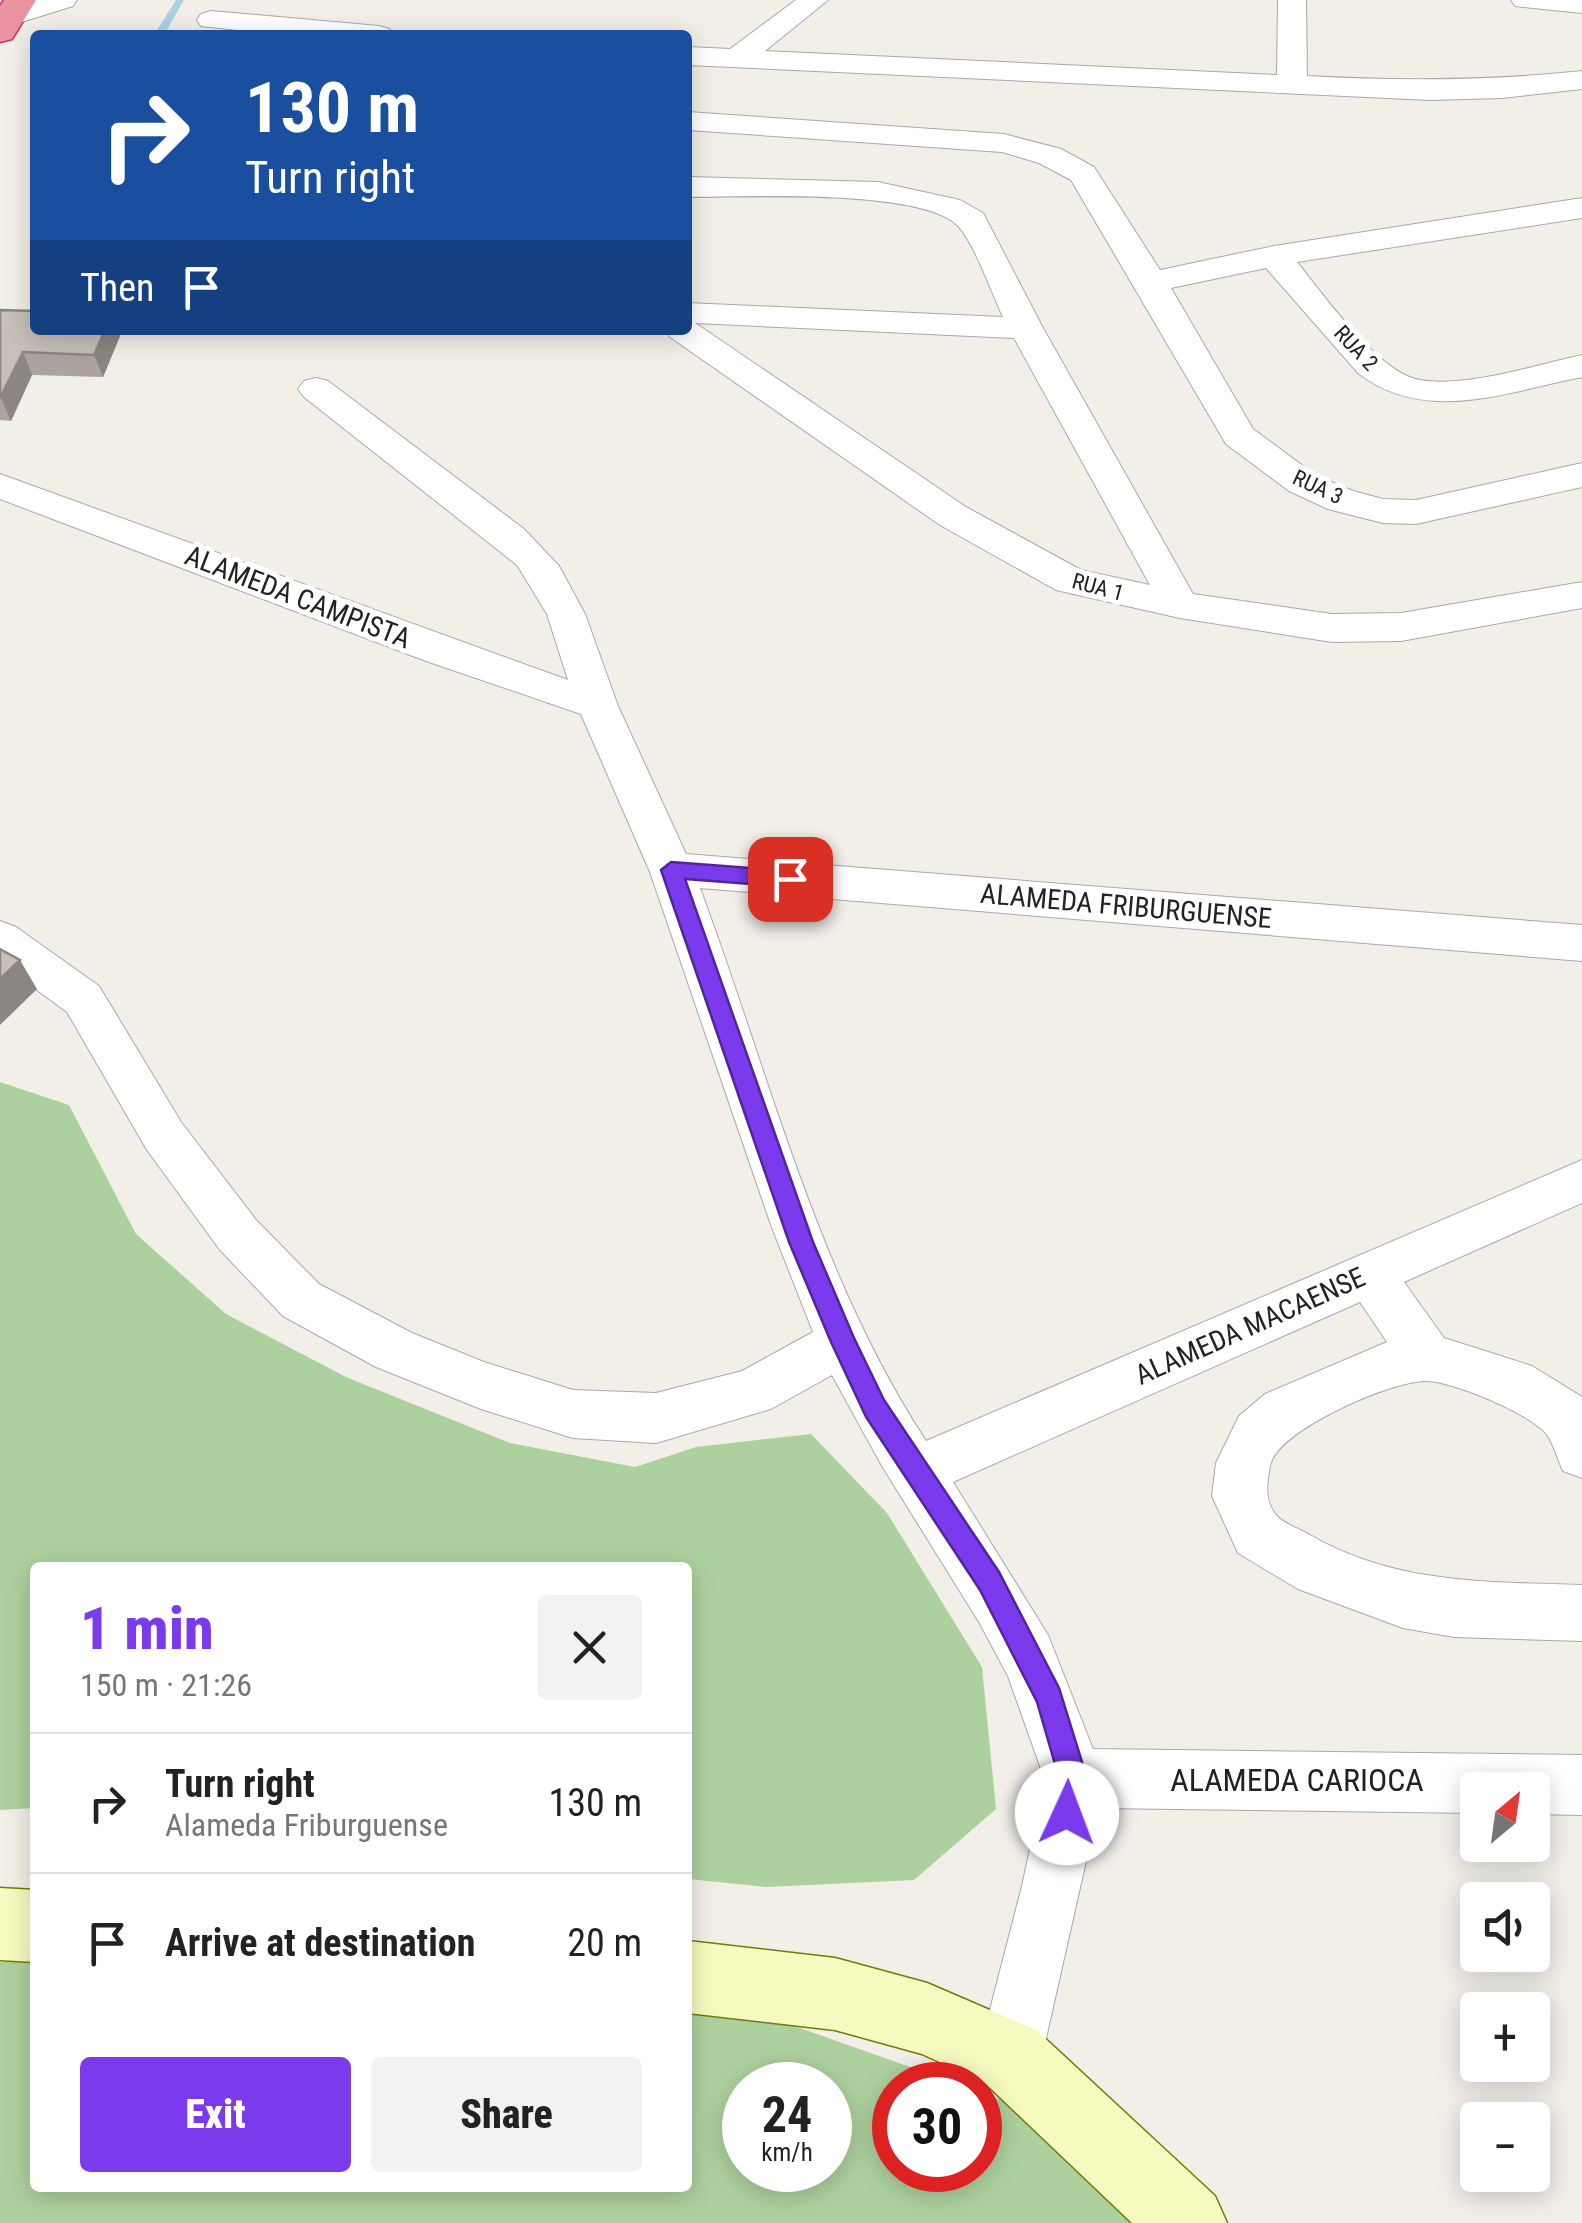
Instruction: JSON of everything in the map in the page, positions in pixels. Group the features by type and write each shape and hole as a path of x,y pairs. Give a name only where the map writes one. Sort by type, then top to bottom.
{"street":[{"path":"10,16 63,0"},
{"path":"736,59 814,0"},
{"path":"1292,0 1292,86"},
{"path":"1525,0 1582,4"},
{"path":"213,18 330,30"},
{"path":"692,56 1292,86 1466,90 1582,80"},
{"path":"692,121 964,138 1028,147 1083,174 1151,282 1274,256 1582,208"},
{"path":"692,186 879,192 958,208 972,220 1026,328 1180,605"},
{"name":"RUA 2","path":"1274,256 1375,371 1408,390 1452,390 1582,366"},
{"name":"RUA 3","path":"1151,282 1238,436 1302,483 1341,500 1383,511 1416,512 1582,475"},
{"path":"692,313 1026,328"},
{"name":"RUA 1","path":"689,335 858,454 1015,554 1070,582 1180,605 1332,628 1402,627 1582,595"},
{"path":"316,389 537,560 558,590 598,705 671,870 801,1242 843,1342 875,1408 989,1581 1050,1698 1073,1778 1055,1882 1010,2056"},
{"name":"ALAMEDA CAMPISTA","path":"0,486 440,651 598,705"},
{"name":"ALAMEDA FRIBURGUENSE","path":"671,870 1582,944"},
{"path":"0,939 83,999 164,1136 238,1235 301,1300 394,1350 482,1385 573,1414 656,1418 752,1392 843,1342"},
{"name":"ALAMEDA MACAENSE","path":"918,1470 1582,1181"},
{"path":"1369,1274 1428,1357"},
{"path":"1582,1453 1565,1416 1546,1402 1514,1383 1428,1357 1381,1367 1284,1412 1258,1434 1243,1463 1239,1496 1257,1534 1318,1570 1403,1600 1454,1609 1582,1613"},
{"name":"ALAMEDA CARIOCA","path":"1073,1778 1582,1785"},
{"path":"0,1924 30,1926"},
{"path":"692,1976 835,1994 927,2019 1010,2056 1188,2223"}],"green space":[{"path":"0,1082 69,1105 136,1234 226,1314 346,1377 510,1443 635,1467 696,1447 811,1434 887,1513 982,1667 996,1809 914,1880 767,1887 692,1879 692,1562 30,1562 30,1808 0,1810"},
{"path":"30,1961 30,2192 692,2192 692,2003 752,2011 896,2062 872,2062 872,2192 1002,2192 1002,2100 1150,2223 0,2223 0,1962"}],"building":[{"path":"0,310 30,311 30,335 103,335 94,355 23,352 0,398"},
{"path":"0,949 20,960 0,979"}],"waterway":[{"path":"162,30 180,0"}],"route":[{"path":"790,879 671,870 801,1242 843,1342 875,1408 989,1581 1050,1698 1073,1778 1067,1813"}]}
